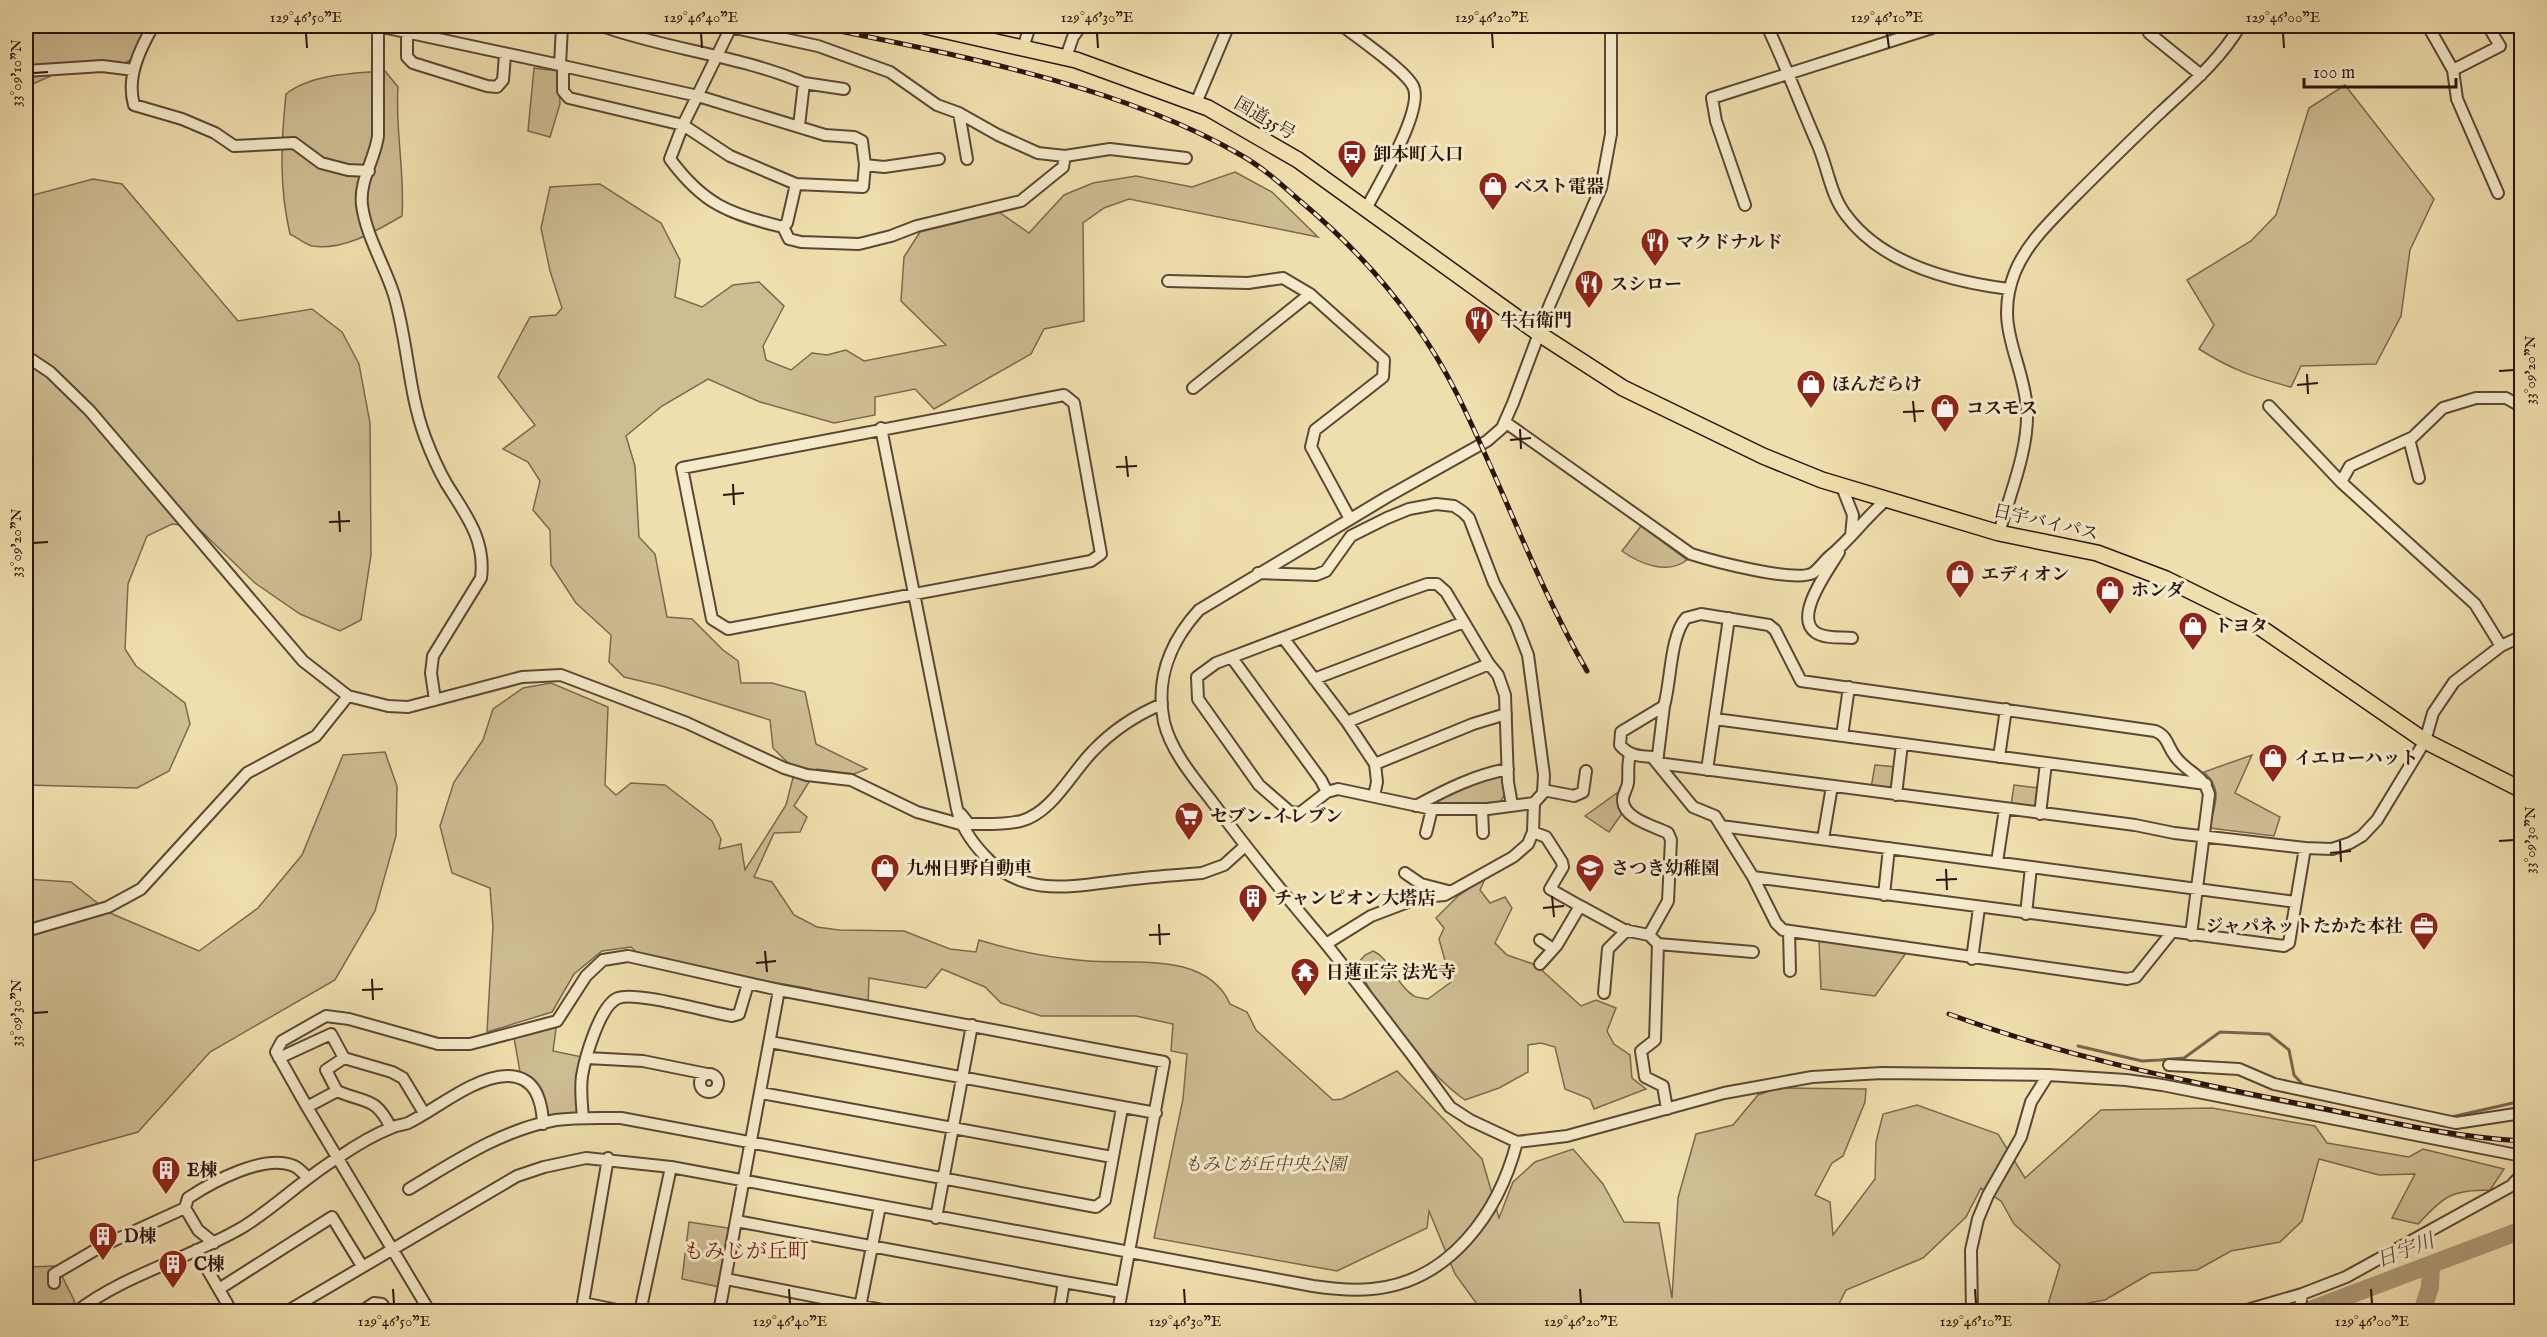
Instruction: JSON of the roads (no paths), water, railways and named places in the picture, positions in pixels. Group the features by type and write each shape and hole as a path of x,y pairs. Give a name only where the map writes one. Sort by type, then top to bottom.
{"highway":[{"name":"国道35号","path":"925,26 1066,57 1208,108 1298,160 1541,335"},
{"name":"日宇バイパス","path":"1541,335 1623,388 1763,456 1842,487 1999,532 2097,553 2166,579 2251,621 2425,741 2522,790"}],"street":[{"path":"153,26 134,70 131,94 134,105 182,120 215,134 234,146 294,143 321,163 348,170 369,171"},
{"path":"435,700 431,673 432,656 481,578 480,544 472,522 445,481 425,436 409,375 394,297 362,205 362,185 369,171 378,136 378,26 505,55 561,66 698,96 825,135 854,137 862,141 865,165 863,187 796,184 730,156 683,125 569,98 563,91 561,66 562,26"},
{"path":"602,26 635,37 719,54 804,83 844,89"},
{"path":"783,227 756,221 709,201 682,176 670,159 683,125 719,54 728,26 818,46 890,72 937,105 959,113 998,135 1038,153 1065,156 1110,149 1186,158"},
{"path":"1023,48 1030,26"},
{"path":"1066,57 1073,37 1081,26"},
{"path":"1343,26 1406,77 1414,90 1414,108 1394,156 1366,209"},
{"path":"1611,26 1611,134 1601,188 1550,304 1541,335 1505,422 1487,441 1350,519 1199,610 1183,628 1170,650 1162,704 1171,741 1189,771 1245,846 1326,944 1450,1107 1470,1120 1517,1142 1567,1136 1769,1083 1812,1077 1882,1073 2048,1075 2126,1080 2162,1085 2522,1156"},
{"path":"1767,26 1789,72 1836,200 1852,223 1887,250 1934,273 1969,284 2009,290"},
{"path":"1745,205 1716,121 1712,98 1932,28 1931,26"},
{"path":"2148,26 2149,33 2201,75"},
{"path":"1999,532 2027,423 2024,391 2008,335 2009,290 2024,254 2038,234 2110,160 2219,57 2240,26"},
{"path":"2428,26 2453,70 2457,99 2498,193"},
{"path":"2453,70 2500,46 2488,26"},
{"path":"1196,103 1228,27"},
{"path":"407,32 406,57 413,63 487,87 496,87 503,80 505,55"},
{"path":"26,71 102,66 134,70"},
{"path":"799,126 804,83"},
{"path":"959,113 967,159"},
{"path":"783,227 789,239 801,242 859,244 917,225 1021,201 1063,167 1065,156"},
{"path":"865,165 884,167 939,159"},
{"path":"783,227 796,184"},
{"path":"1168,281 1248,283 1282,278 1310,294 1384,360 1383,377 1315,430 1311,447 1350,519"},
{"path":"1193,388 1310,294"},
{"path":"26,356 50,372 90,411 303,661 348,696 388,706 408,707 522,677 561,675 687,723 784,768 807,774 851,780 917,812 960,824"},
{"path":"1064,395 1074,403 1101,554 1091,561 914,594 728,629 712,619 682,468 881,428 1064,395"},
{"path":"2341,482 2350,466 2409,439 2443,408 2476,398 2506,398 2522,407"},
{"path":"2269,406 2341,482 2475,604 2501,646"},
{"path":"1505,422 1691,554 1727,564 1801,577 1812,573 1841,549"},
{"path":"881,428 960,824 970,840 997,870 1027,884 1046,887 1202,873 1224,865 1245,846"},
{"path":"2409,439 2419,478"},
{"path":"1842,487 1853,515 1850,537"},
{"path":"1852,638 1822,635 1811,628 1808,619 1814,595 1841,549 1869,514 1885,501"},
{"path":"1258,573 1316,575 1326,571 1351,536 1409,509 1436,504 1454,506 1469,519 1494,583 1516,624 1528,655 1544,775 1543,790 1534,803 1533,832 1528,844 1513,857 1445,895 1421,897 1371,916 1326,944"},
{"path":"1512,805 1505,695 1498,675 1446,592 1437,584 1427,584 1232,658 1205,670 1197,678 1196,691 1202,705 1259,785 1290,812 1300,813 1327,792 1338,789 1432,809 1482,809 1534,803"},
{"path":"1657,763 1664,706 1681,623 1686,618 1701,614 1769,625 1775,630 1801,681 2155,731 2164,735 2180,762 2206,784 2209,794 2191,935"},
{"path":"1707,770 1729,618"},
{"path":"1314,679 1464,622"},
{"path":"1657,763 2204,836 2332,849 2362,836 2377,820 2425,741 2433,713 2454,682 2501,646 2522,636"},
{"path":"1284,639 1347,722 1375,764 1377,782 1374,796"},
{"path":"1232,658 1321,780 1327,792"},
{"path":"1347,722 1489,664"},
{"path":"1842,736 1849,687"},
{"path":"26,931 108,907 141,890 247,772 316,736 348,696"},
{"path":"957,809 969,824 1021,821 1034,816 1068,784 1091,752 1111,734 1142,713 1162,704"},
{"path":"1664,706 1621,732 1620,745 1630,755 1652,757 1693,807 1715,816 1753,877 1776,923 1783,930 1972,959 2127,979 2136,977 2172,932"},
{"path":"1999,756 2006,709"},
{"path":"1375,764 1473,724 1506,714"},
{"path":"1714,719 2206,784"},
{"path":"1896,795 1902,744"},
{"path":"1630,755 1626,767 1628,782 1622,798 1624,806 1634,817 1668,833 1671,840 1668,901 1649,935"},
{"path":"2040,814 2046,763"},
{"path":"1416,806 1444,790 1491,772 1508,769"},
{"path":"1543,790 1574,796 1583,792 1586,771"},
{"path":"1823,839 1832,786"},
{"path":"1426,833 1432,809"},
{"path":"1482,809 1482,833"},
{"path":"1997,862 2005,809"},
{"path":"1721,826 2296,902"},
{"path":"1533,832 1546,837 1562,862 1563,867 1550,889 1627,930 1649,935 1658,945 1655,1040 1641,1051 1645,1077 1663,1086 1666,1109"},
{"path":"1884,895 1889,848"},
{"path":"1753,877 2284,946 2289,942 2306,848"},
{"path":"2026,914 2031,867"},
{"path":"1405,873 1430,888 1451,892"},
{"path":"1540,964 1553,949 1580,906"},
{"path":"1972,959 1979,908"},
{"path":"1604,993 1608,949 1627,930"},
{"path":"1789,931 1790,971"},
{"path":"1540,940 1553,949"},
{"path":"1658,945 1754,952"},
{"path":"430,1311 279,1058 276,1052 282,1041 326,1016 349,1019 438,1044 470,1044 557,1021 586,976 603,960 628,956 748,984 1164,1062 1118,1311"},
{"path":"583,1118 581,1089 589,1046 607,1007 616,998 661,1001 732,1016 739,1014 743,1006 748,984"},
{"path":"719,1311 779,990"},
{"path":"936,1218 972,1025"},
{"path":"279,1058 331,1034 344,1058 392,1072 403,1078 424,1113"},
{"path":"770,1042 1156,1113"},
{"path":"344,1058 326,1070 338,1090 376,1104 381,1108 391,1128"},
{"path":"587,1058 643,1061 707,1074"},
{"path":"2169,1065 2240,1069 2274,1084 2447,1122 2472,1122 2522,1113"},
{"path":"1972,1311 1971,1250 1978,1219 1988,1195 2021,1137 2031,1102 2048,1075"},
{"path":"76,1311 133,1277 214,1243 244,1226 338,1157 391,1128 407,1123 456,1094 505,1076 521,1078 530,1083 537,1093 543,1124"},
{"path":"307,1107 338,1090"},
{"path":"761,1093 1113,1157"},
{"path":"410,1189 478,1148 502,1137 543,1124 583,1118 621,1118 1096,1207 1105,1200 1122,1108"},
{"path":"286,1311 517,1176 543,1167 586,1158 608,1158 670,1167 936,1218 1334,1289 1374,1289 1402,1283 1432,1269 1465,1244 1486,1216 1510,1169 1517,1142"},
{"path":"608,1158 582,1307 627,1311"},
{"path":"54,1283 54,1274 185,1208 188,1198 209,1184 255,1166 286,1164 296,1167 308,1178"},
{"path":"640,1311 670,1167"},
{"path":"2240,1311 2300,1302 2511,1186 2522,1174"},
{"path":"860,1308 880,1206"},
{"path":"185,1208 198,1230 214,1243"},
{"path":"219,1289 332,1217 362,1266"},
{"path":"736,1221 1121,1292"},
{"path":"196,1250 232,1311"},
{"path":"726,1279 860,1308 893,1311"},
{"path":"1059,1311 1064,1282"},
{"path":"361,1311 374,1303 382,1304 387,1311"}],"waterway":[{"path":"2078,1046 2142,1061 2160,1060 2184,1058 2220,1032 2269,1034 2289,1050 2294,1075 2304,1086"},
{"path":"2451,1117 2522,1101"},
{"name":"日宇川","path":"2305,1312 2522,1230"},
{"path":"2422,1312 2430,1287 2431,1265"}],"railway":[{"path":"815,26 977,60 1087,90 1140,108 1191,130 1263,169 1323,221 1368,266 1389,290 1426,341 1458,396 1552,604 1587,671"},
{"path":"1949,1014 2036,1043 2125,1067 2215,1087 2413,1127 2467,1136 2522,1141"}],"place":[{"name":"卸本町入口","path":"1352,180"},
{"name":"ベスト電器","path":"1493,212"},
{"name":"マクドナルド","path":"1655,268"},
{"name":"スシロー","path":"1589,310"},
{"name":"牛右衛門","path":"1479,346"},
{"name":"ほんだらけ","path":"1811,410"},
{"name":"コスモス","path":"1945,434"},
{"name":"エディオン","path":"1960,600"},
{"name":"ホンダ","path":"2110,616"},
{"name":"トヨタ","path":"2193,652"},
{"name":"イエローハット","path":"2273,784"},
{"name":"セブン-イレブン","path":"1189,842"},
{"name":"九州日野自動車","path":"885,894"},
{"name":"さつき幼稚園","path":"1590,894"},
{"name":"チャンピオン大塔店","path":"1253,924"},
{"name":"ジャパネットたかた本社","path":"2424,952"},
{"name":"日蓮正宗 法光寺","path":"1305,998"},
{"name":"E棟","path":"166,1196"},
{"name":"D棟","path":"103,1262"},
{"name":"C棟","path":"173,1290"}],"district":[{"name":"もみじが丘町","path":"746,1251"}],"park label":[{"name":"もみじが丘中央公園","path":"1265,1164"}]}
